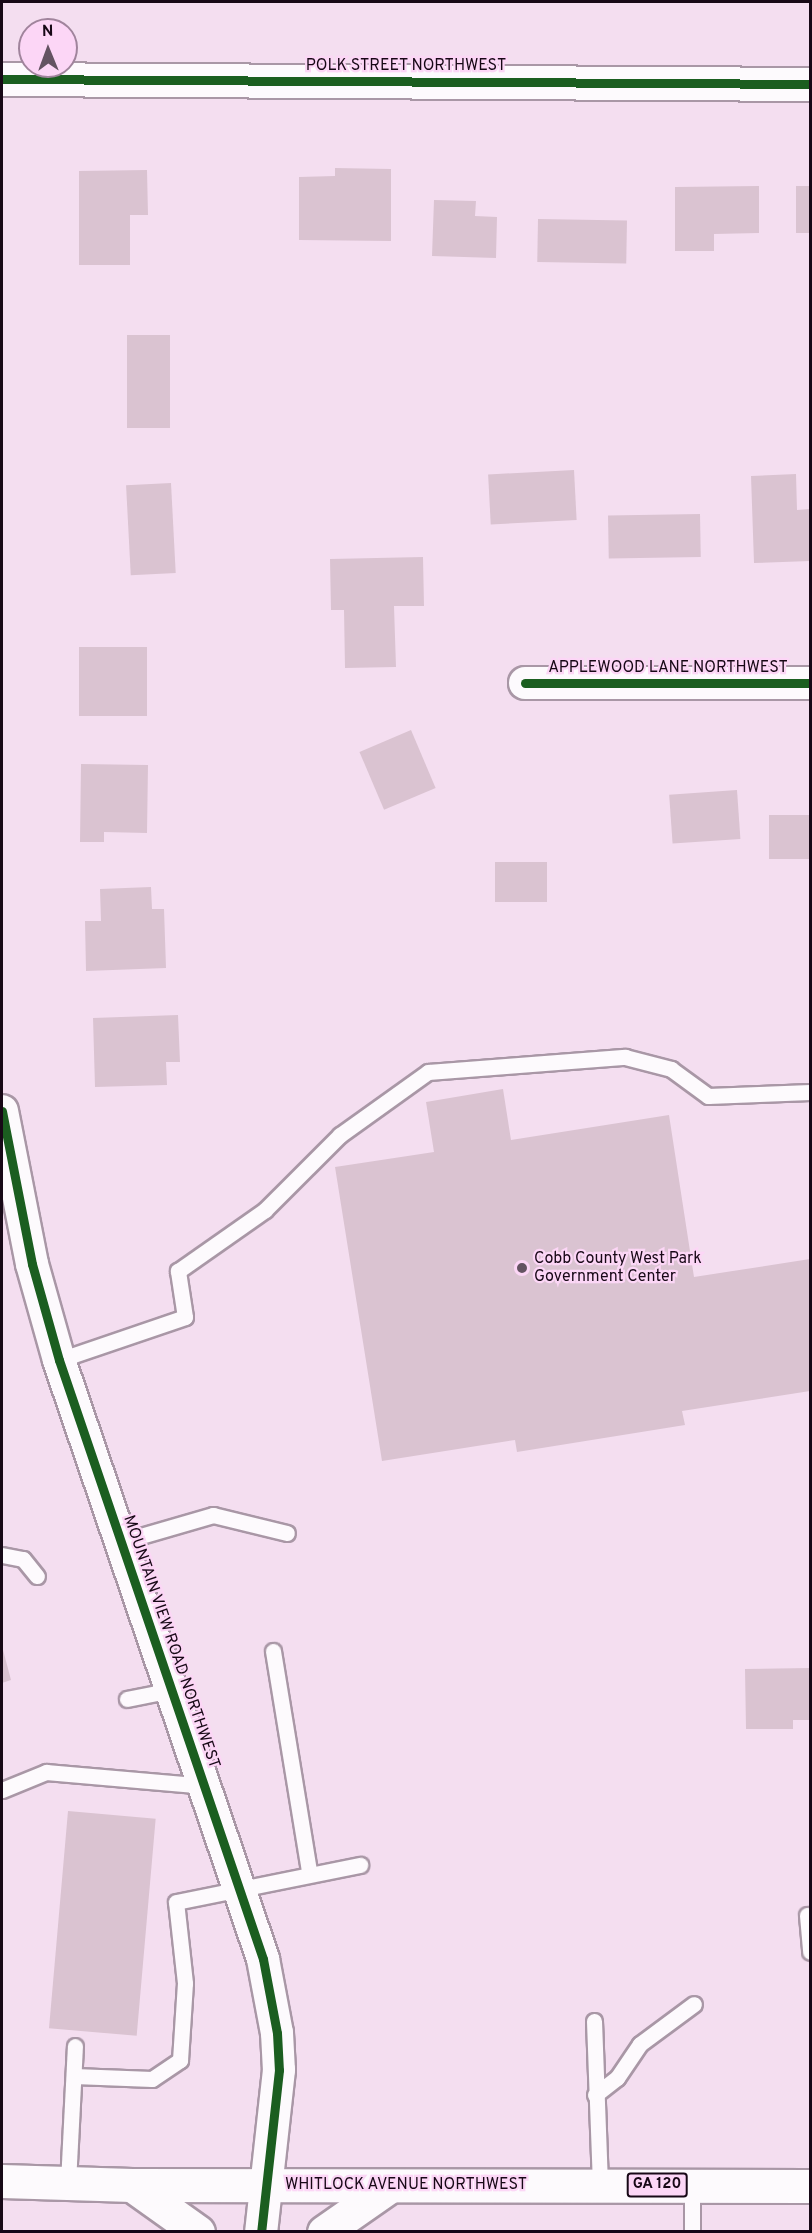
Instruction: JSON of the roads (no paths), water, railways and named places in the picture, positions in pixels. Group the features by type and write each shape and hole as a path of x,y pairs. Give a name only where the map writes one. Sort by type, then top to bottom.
{"main road":[{"name":"POLK STREET NORTHWEST","path":"2,79 810,84"},
{"name":"WHITLOCK AVENUE NORTHWEST","path":"2,2181 132,2186 600,2184 810,2186"},
{"path":"132,2186 198,2232"},
{"path":"324,2232 390,2186"}],"street":[{"name":"APPLEWOOD LANE NORTHWEST","path":"525,683 810,683"},
{"name":"MOUNTAIN VIEW ROAD NORTHWEST","path":"2,1111 6,1183 59,1360 120,1542 206,1785 263,1959 277,2033 277,2108 261,2232"}],"lane":[{"path":"59,1360 185,1317 178,1271 265,1210 340,1135 428,1072 626,1057 671,1070 708,1095 810,1092"},
{"path":"120,1542 213,1515 287,1533"},
{"path":"2,1555 23,1558 37,1576"},
{"path":"273,1651 309,1872"},
{"path":"127,1699 172,1690"},
{"path":"2,1790 46,1773 206,1785"},
{"path":"74,2076 152,2079 180,2060 185,1983 176,1902 242,1891 309,1872 360,1865"},
{"path":"807,1915 810,1952"},
{"path":"594,2095 617,2078 640,2044 694,2004"},
{"path":"594,2021 594,2095 600,2184"},
{"path":"68,2183 75,2046"},
{"path":"692,2185 692,2232"}],"place":[{"name":"Cobb County West Park Government Center","path":"522,1268"}]}
